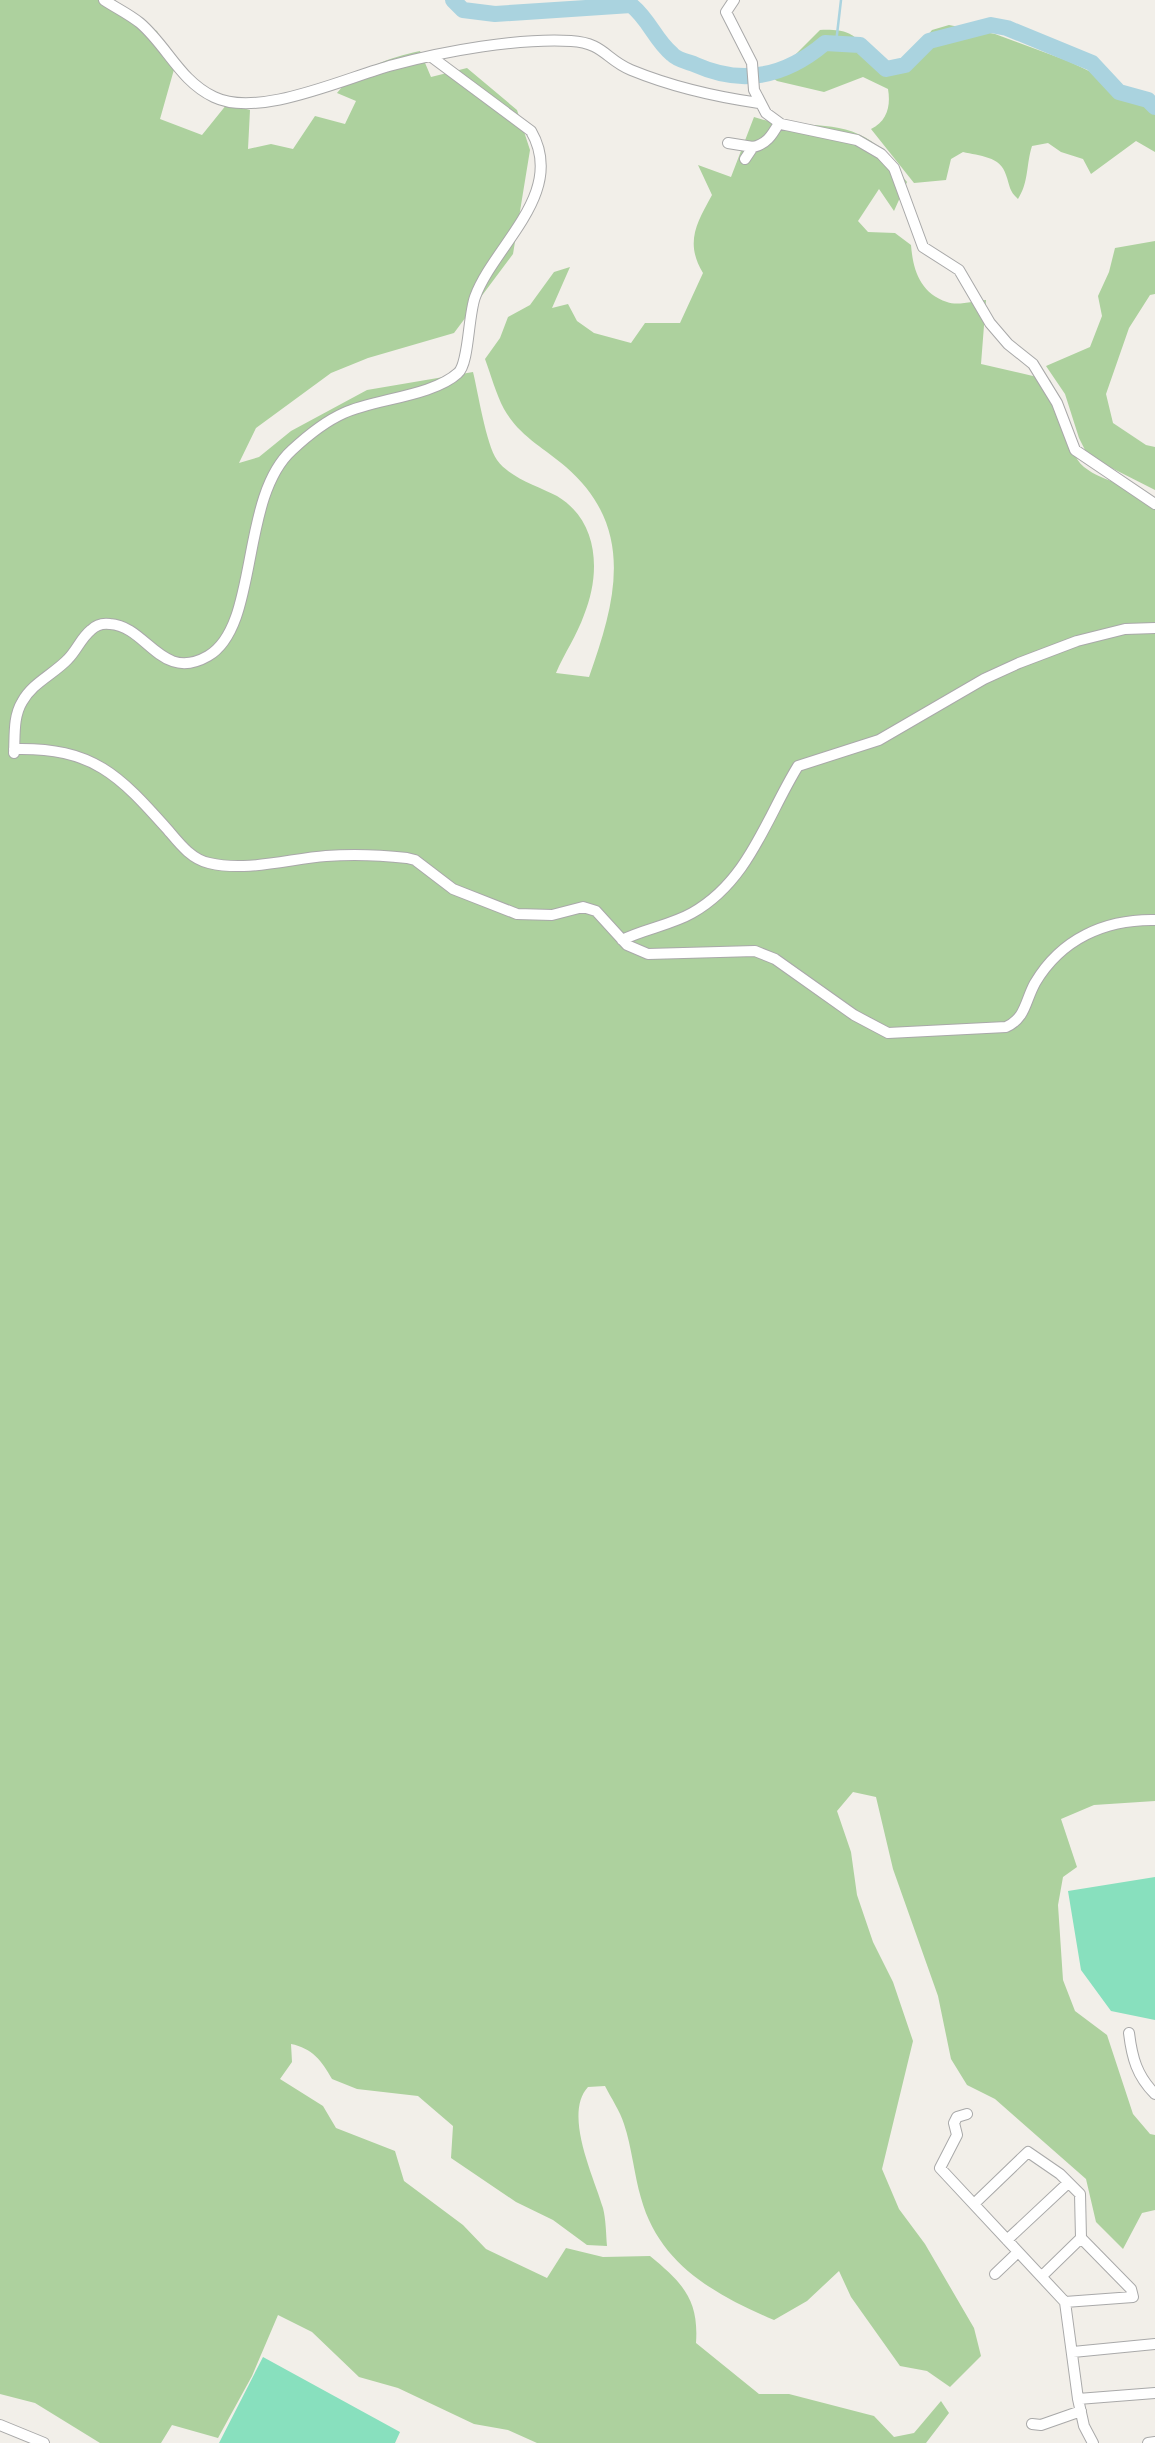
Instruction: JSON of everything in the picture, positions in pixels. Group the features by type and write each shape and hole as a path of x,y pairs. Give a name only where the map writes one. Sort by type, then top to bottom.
{"street":[{"path":"104,0 141,24 195,88 217,99 244,104 304,94 394,65 525,42 572,41 598,46 628,69 644,75 732,99 759,103"},
{"path":"734,0 726,12 728,20 752,63 754,90 766,113 779,123 858,140 881,154 894,168 923,247 959,270 990,323 1008,344 1033,364 1057,403 1075,450 1155,504"},
{"path":"433,58 531,131 540,150 537,190 530,206 475,295 468,321 464,365 458,374 439,383 343,413 291,451 267,484 236,615 224,640 209,656 193,661 173,661 161,657 120,625 98,625 82,638 66,662 28,692 16,716 14,751 66,752 113,773 134,791 185,849 210,863 279,862 327,856 407,858 415,860 453,889 517,914 552,915 583,907 596,911 622,940 635,950 648,954 755,951 775,959 873,1027 899,1035 1006,1027 1016,1022 1035,983 1059,951 1077,937 1118,923 1155,920"},
{"path":"728,143 753,147 762,145 779,123"},
{"path":"745,159 753,147"},
{"path":"622,940 691,914 717,897 751,855 798,766 879,740 984,679 1019,663 1077,642 1125,629 1155,628"},
{"path":"1129,2033 1132,2059 1141,2080 1155,2094"},
{"path":"967,2114 957,2117 954,2123 957,2135 940,2168 1065,2302 1078,2399 1093,2443"},
{"path":"975,2203 1028,2152 1060,2174 1080,2194 1081,2238 1131,2289 1133,2297 1065,2302"},
{"path":"1007,2240 1068,2183"},
{"path":"1042,2276 1081,2238"},
{"path":"995,2274 1018,2252"},
{"path":"1073,2352 1155,2344"},
{"path":"1078,2399 1155,2393"},
{"path":"1032,2424 1081,2411"},
{"path":"0,2426 44,2443"},
{"path":"1148,2443 1155,2442"}],"green space":[{"path":"0,0 98,0 157,31 175,66 160,119 202,135 227,104 250,110 248,149 271,144 293,149 315,116 345,124 356,101 337,93 345,84 374,65 420,51 431,77 467,68 517,110 530,150 513,254 454,333 368,358 331,373 256,428 239,463 259,457 291,431 367,390 473,372 486,430 497,460 517,477 557,496 571,507 581,519 593,549 593,582 589,599 578,630 556,673 589,677 607,621 612,593 614,566 611,540 603,515 588,490 566,467 524,434 510,418 485,359 500,338 508,317 530,305 554,272 570,267 552,308 568,304 577,321 594,333 631,343 645,323 680,323 703,273 695,252 695,234 712,195 698,165 731,177 754,117 783,123 844,129 876,145 907,182 894,211 879,189 858,221 868,232 895,233 911,245 920,280 930,293 938,298 956,304 986,300 981,364 1050,380 1072,450 1084,467 1155,500 1155,1801 1094,1805 1061,1819 1077,1867 1063,1877 1058,1905 1063,1980 1075,2011 1107,2035 1133,2114 1150,2134 1155,2135 1155,2210 1142,2213 1123,2249 1096,2222 1086,2179 995,2099 967,2085 951,2059 938,1996 893,1869 876,1797 853,1792 837,1811 851,1852 857,1895 873,1942 893,1982 913,2041 882,2169 899,2209 925,2244 974,2328 981,2356 950,2387 927,2371 900,2366 851,2297 839,2271 807,2301 774,2320 731,2300 692,2274 675,2259 649,2221 624,2124 605,2086 588,2087 581,2099 579,2129 604,2213 607,2246 587,2245 553,2220 516,2202 451,2158 453,2126 418,2096 357,2089 332,2079 316,2056 291,2044 292,2062 280,2079 323,2106 336,2128 395,2151 404,2181 463,2225 486,2249 547,2278 566,2248 603,2257 650,2256 672,2275 686,2294 695,2315 696,2343 759,2394 789,2394 874,2416 894,2437 914,2433 941,2401 949,2413 926,2443 537,2443 508,2430 474,2424 398,2388 359,2377 312,2332 278,2315 252,2376 218,2438 172,2425 161,2443 100,2443 35,2403 0,2394"},
{"path":"949,25 995,34 1068,61 1089,71 1119,96 1155,111 1155,152 1136,141 1091,174 1083,159 1061,152 1048,143 1032,146 1024,186 1018,199 1011,191 999,164 989,158 963,152 951,159 946,180 914,183 871,129 881,122 887,112 888,89 863,77 824,92 777,81 764,72 793,57 820,30 835,30 853,36 883,65 911,56 932,30"},
{"path":"1155,241 1155,294 1150,295 1129,328 1106,394 1113,423 1146,445 1155,447 1155,490 1088,456 1079,438 1065,394 1046,366 1090,347 1102,316 1098,296 1109,272 1115,248"},
{"path":"1155,1877 1155,2020 1111,2011 1081,1970 1068,1891"},
{"path":"263,2357 400,2432 395,2443 219,2443"}],"waterway":[{"path":"453,0 463,10 495,14 631,5 677,58 713,71 747,76 779,70 825,43 860,45 886,69 905,65 929,41 991,25 1007,28 1092,63 1119,92 1148,100 1155,107"},
{"path":"836,43 841,0"}]}
